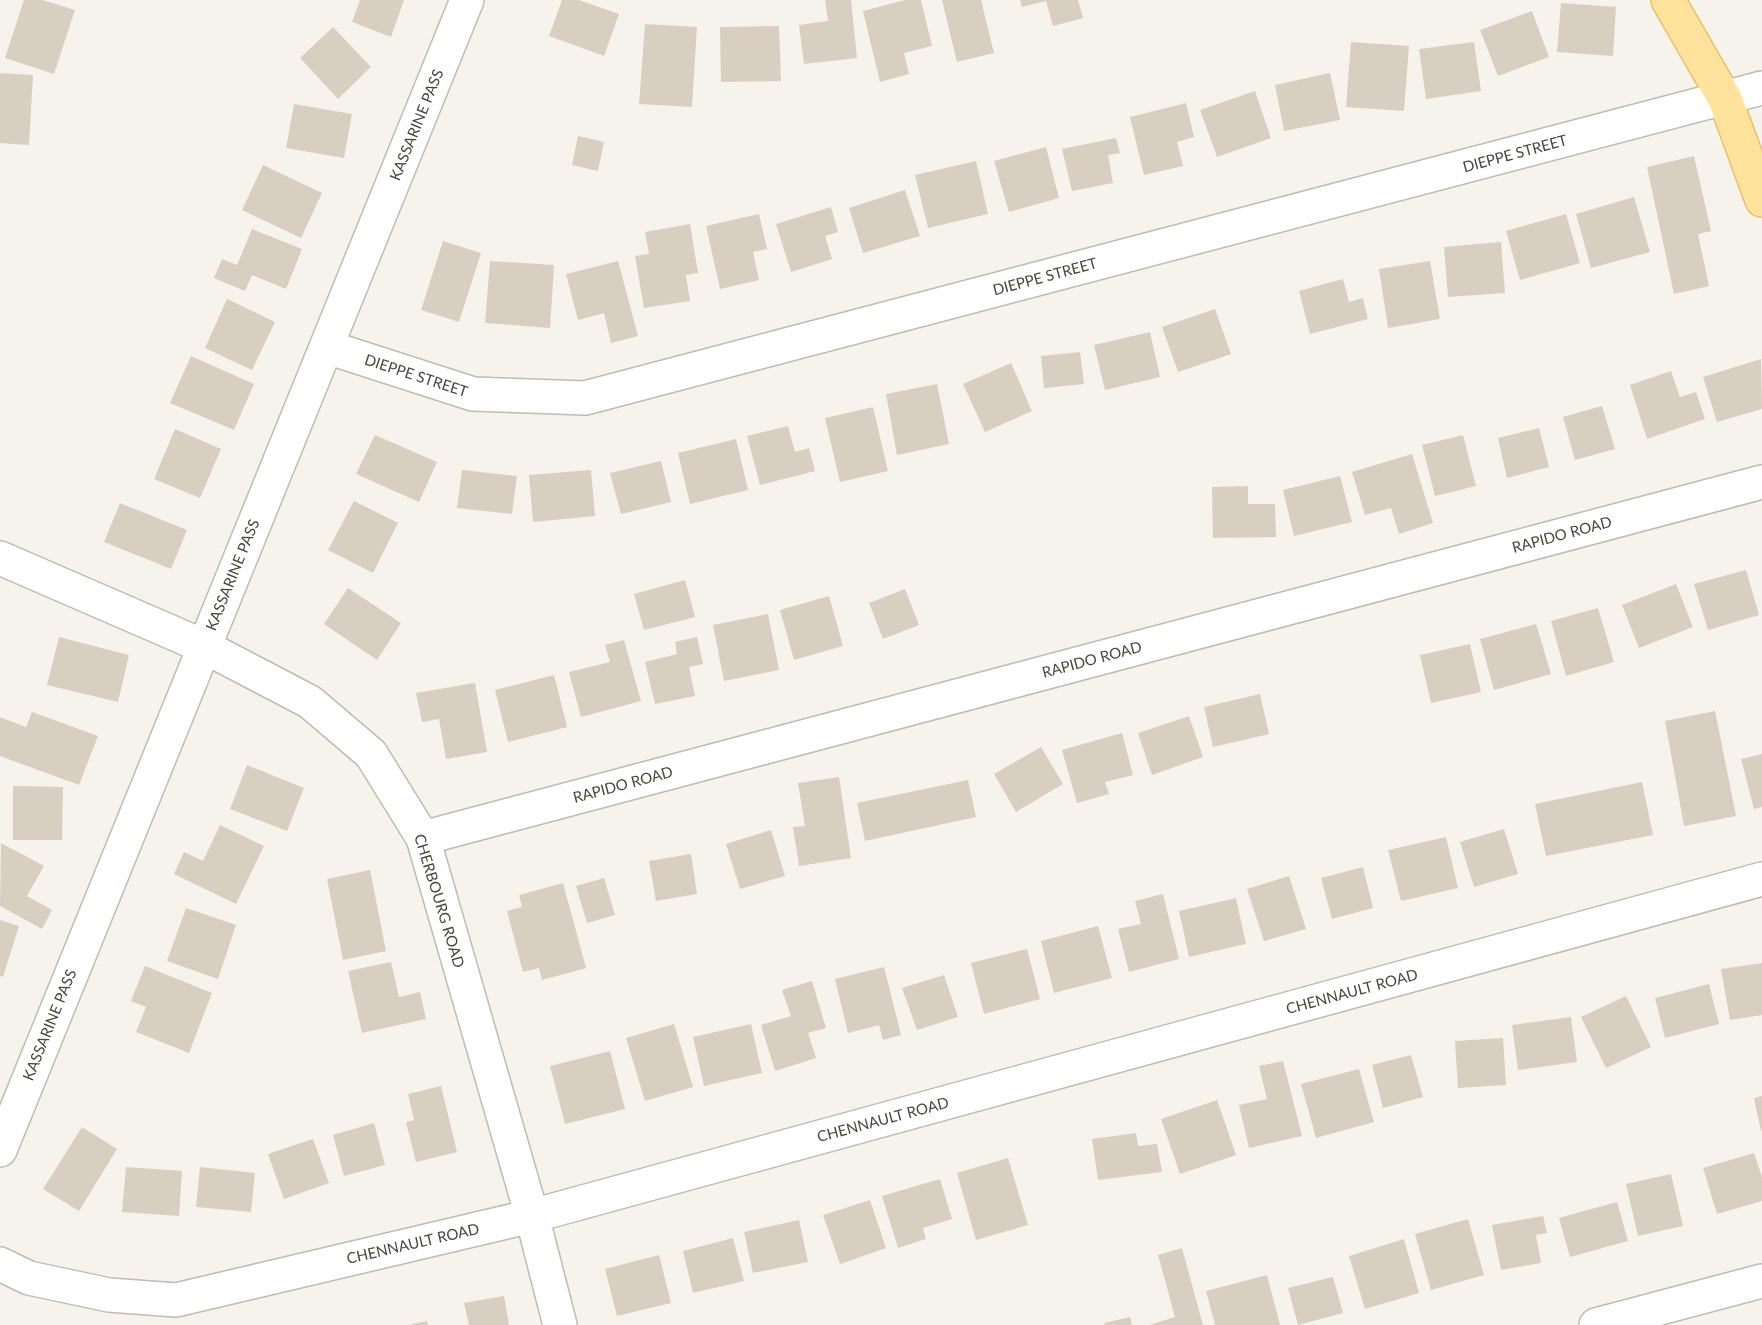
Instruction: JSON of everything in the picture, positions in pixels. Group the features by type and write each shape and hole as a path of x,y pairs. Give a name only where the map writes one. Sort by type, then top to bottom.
{"main road":[{"path":"1668,0 1725,99 1762,200"}],"street":[{"name":"KASSARINE PASS","path":"0,1150 467,0"},
{"name":"DIEPPE STREET","path":"327,347 473,394 585,398 1762,88"},
{"name":"RAPIDO ROAD","path":"423,838 1762,482"},
{"name":"CHERBOURG ROAD","path":"0,558 204,646 310,702 370,754 423,838 532,1216 560,1325"},
{"name":"CHENNAULT ROAD","path":"0,1264 29,1278 109,1295 176,1300 532,1216 1762,879"},
{"path":"1596,1325 1762,1281"}],"building":[{"path":"24,0 43,0 75,10 54,74 5,58"},
{"path":"360,0 404,0 391,37 352,22"},
{"path":"562,0 579,0 619,14 604,56 549,36"},
{"path":"825,0 851,0 857,58 804,64 799,25 828,21"},
{"path":"905,0 921,0 932,46 904,53 909,74 880,82 863,11"},
{"path":"942,0 981,0 994,53 957,62"},
{"path":"1020,0 1078,0 1083,18 1053,26 1046,1 1022,7"},
{"path":"1561,3 1616,7 1613,56 1557,52"},
{"path":"1532,11 1549,57 1498,76 1480,30"},
{"path":"645,24 697,27 692,107 639,104"},
{"path":"779,26 781,81 721,82 720,27"},
{"path":"333,27 371,67 338,99 300,58"},
{"path":"1351,42 1409,46 1404,111 1346,107"},
{"path":"1474,42 1481,91 1426,99 1419,49"},
{"path":"0,73 33,75 29,145 0,143"},
{"path":"1330,73 1340,120 1284,131 1275,85"},
{"path":"1255,91 1271,138 1217,157 1200,110"},
{"path":"1186,103 1194,137 1177,142 1183,166 1144,175 1130,117"},
{"path":"294,104 352,114 344,158 286,148"},
{"path":"578,136 604,142 598,171 572,165"},
{"path":"1116,138 1120,153 1108,155 1113,183 1072,191 1062,149"},
{"path":"1046,147 1059,198 1009,212 994,161"},
{"path":"1694,156 1711,231 1698,234 1709,286 1674,294 1647,167"},
{"path":"976,161 988,214 928,228 915,175"},
{"path":"263,165 322,193 301,238 242,210"},
{"path":"905,190 920,236 863,253 849,208"},
{"path":"1634,197 1650,252 1591,268 1576,214"},
{"path":"831,207 838,232 825,236 832,259 791,272 776,224"},
{"path":"759,214 767,249 753,252 759,280 720,289 706,226"},
{"path":"1566,214 1580,263 1520,280 1506,231"},
{"path":"690,224 698,273 686,275 690,301 644,308 635,256 649,254 645,232"},
{"path":"252,229 302,249 286,289 252,275 245,291 214,278 222,259 237,265"},
{"path":"443,241 481,253 459,322 421,310"},
{"path":"1501,242 1505,293 1448,297 1444,247"},
{"path":"490,261 554,265 550,328 485,323"},
{"path":"618,261 638,336 611,343 604,313 578,320 566,274"},
{"path":"1430,261 1440,319 1388,328 1379,269"},
{"path":"1343,279 1349,302 1363,298 1368,319 1310,334 1299,291"},
{"path":"227,299 275,322 252,370 205,348"},
{"path":"1215,309 1231,354 1178,372 1162,327"},
{"path":"1150,332 1160,377 1105,390 1094,345"},
{"path":"1080,352 1084,384 1044,388 1041,356"},
{"path":"191,356 254,384 234,430 170,403"},
{"path":"1761,359 1762,409 1717,422 1703,377"},
{"path":"1011,363 1032,411 985,432 963,384"},
{"path":"1671,371 1680,397 1696,392 1705,419 1647,439 1630,385"},
{"path":"937,384 949,444 897,455 886,394"},
{"path":"1602,406 1615,449 1575,460 1563,417"},
{"path":"873,407 888,471 840,482 825,418"},
{"path":"788,426 795,452 809,448 815,471 760,485 747,436"},
{"path":"1539,428 1549,467 1507,478 1498,438"},
{"path":"175,429 221,449 200,498 154,479"},
{"path":"375,435 437,462 419,502 356,474"},
{"path":"1463,435 1476,486 1435,496 1422,445"},
{"path":"736,439 748,490 690,504 678,453"},
{"path":"1412,454 1433,523 1399,534 1391,508 1365,515 1352,472"},
{"path":"661,461 671,502 621,514 610,473"},
{"path":"462,470 517,476 512,514 457,508"},
{"path":"591,470 595,516 533,522 529,475"},
{"path":"1340,476 1352,522 1294,536 1283,490"},
{"path":"1248,486 1248,504 1275,504 1276,537 1213,538 1212,487"},
{"path":"354,501 398,523 373,573 328,550"},
{"path":"120,503 187,530 171,569 104,542"},
{"path":"1746,570 1759,615 1708,630 1694,584"},
{"path":"685,580 695,617 644,630 634,594"},
{"path":"1676,584 1693,627 1639,648 1622,605"},
{"path":"348,588 401,623 377,660 324,624"},
{"path":"905,589 919,625 883,639 869,603"},
{"path":"829,596 843,646 794,660 780,610"},
{"path":"1598,608 1614,662 1566,676 1551,621"},
{"path":"768,614 779,670 724,681 713,625"},
{"path":"1536,624 1551,674 1494,690 1480,639"},
{"path":"59,637 129,655 118,702 47,685"},
{"path":"697,637 703,664 689,667 695,696 655,704 645,662 677,654 675,642"},
{"path":"624,640 641,701 581,717 569,672 610,662 605,645"},
{"path":"1470,644 1481,692 1431,703 1420,655"},
{"path":"554,675 567,727 508,742 495,690"},
{"path":"475,683 487,752 446,759 439,719 422,722 416,693"},
{"path":"1260,694 1269,734 1213,747 1204,707"},
{"path":"1715,711 1736,816 1684,826 1665,721"},
{"path":"32,712 98,736 79,785 0,756 0,717 26,727"},
{"path":"1189,716 1203,757 1152,775 1138,733"},
{"path":"1122,733 1133,775 1105,782 1109,794 1077,803 1062,750"},
{"path":"1041,747 1063,784 1016,812 994,774"},
{"path":"1762,754 1762,807 1754,809 1741,759"},
{"path":"247,765 304,788 287,831 230,809"},
{"path":"839,777 851,858 799,866 793,827 805,826 798,783"},
{"path":"968,780 976,817 865,841 857,803"},
{"path":"1642,782 1653,835 1546,856 1535,804"},
{"path":"13,786 63,787 62,840 13,840"},
{"path":"220,825 264,846 236,904 174,874 184,852 203,861"},
{"path":"1504,829 1518,874 1474,887 1460,842"},
{"path":"771,830 785,876 740,889 726,844"},
{"path":"1446,837 1458,888 1401,901 1388,850"},
{"path":"1,843 44,866 27,896 52,910 42,929 0,906"},
{"path":"691,854 697,894 656,901 649,861"},
{"path":"1363,867 1373,908 1332,919 1321,878"},
{"path":"370,870 386,951 343,960 327,879"},
{"path":"1289,876 1306,929 1264,941 1247,889"},
{"path":"604,878 615,915 587,923 576,886"},
{"path":"563,883 586,968 542,980 539,968 523,972 507,911 522,907 519,895"},
{"path":"1163,894 1179,959 1129,972 1118,929 1141,924 1135,901"},
{"path":"1236,898 1246,944 1189,957 1179,911"},
{"path":"186,908 236,925 218,979 167,961"},
{"path":"0,920 19,926 3,977 0,976"},
{"path":"1098,926 1112,978 1054,993 1041,941"},
{"path":"1027,949 1040,999 984,1014 971,963"},
{"path":"391,962 399,997 420,992 426,1019 362,1033 348,971"},
{"path":"1762,963 1762,1015 1730,1020 1721,969"},
{"path":"145,966 212,993 189,1053 136,1032 146,1007 131,1001"},
{"path":"884,967 901,1035 883,1040 879,1025 848,1033 835,979"},
{"path":"944,975 958,1017 917,1030 902,988"},
{"path":"812,981 826,1028 808,1033 816,1058 775,1071 761,1025 791,1016 782,990"},
{"path":"1709,984 1719,1024 1665,1038 1655,998"},
{"path":"1626,996 1651,1047 1606,1068 1581,1017"},
{"path":"1571,1017 1577,1062 1518,1070 1512,1025"},
{"path":"674,1024 693,1087 645,1101 626,1038"},
{"path":"751,1024 762,1073 704,1086 693,1037"},
{"path":"1503,1038 1506,1085 1458,1088 1455,1041"},
{"path":"610,1051 625,1109 565,1124 550,1066"},
{"path":"1411,1055 1423,1097 1383,1108 1372,1065"},
{"path":"1283,1061 1302,1136 1249,1148 1239,1105 1267,1099 1259,1066"},
{"path":"1359,1069 1374,1122 1316,1138 1301,1084"},
{"path":"441,1086 457,1152 416,1162 406,1122 414,1120 408,1094"},
{"path":"1762,1096 1762,1131 1761,1131 1754,1098"},
{"path":"1217,1100 1236,1155 1180,1174 1161,1119"},
{"path":"374,1123 385,1165 344,1176 333,1135"},
{"path":"82,1127 117,1149 79,1211 43,1189"},
{"path":"1136,1133 1138,1146 1157,1144 1162,1172 1098,1180 1092,1139"},
{"path":"313,1139 329,1183 284,1199 268,1154"},
{"path":"1754,1153 1762,1177 1762,1201 1717,1214 1703,1168"},
{"path":"1008,1158 1028,1225 976,1240 957,1173"},
{"path":"126,1167 182,1171 179,1216 122,1212"},
{"path":"200,1167 255,1173 251,1212 196,1207"},
{"path":"1671,1174 1683,1226 1638,1236 1626,1184"},
{"path":"940,1179 952,1219 923,1228 926,1239 898,1248 882,1196"},
{"path":"870,1200 886,1248 840,1264 823,1215"},
{"path":"1617,1202 1628,1241 1570,1257 1559,1218"},
{"path":"1543,1216 1547,1233 1536,1235 1541,1263 1501,1270 1492,1225"},
{"path":"1468,1219 1484,1275 1431,1290 1415,1234"},
{"path":"799,1220 808,1262 753,1273 744,1232"},
{"path":"733,1238 744,1281 693,1293 683,1251"},
{"path":"1404,1239 1419,1293 1365,1309 1349,1256"},
{"path":"1182,1248 1203,1325 1149,1325 1175,1317 1158,1255"},
{"path":"659,1255 671,1303 617,1316 605,1269"},
{"path":"1267,1275 1280,1325 1215,1325 1206,1291"},
{"path":"1333,1277 1343,1313 1298,1325 1288,1288"},
{"path":"504,1296 509,1325 469,1325 464,1303"},
{"path":"1130,1317 1132,1325 1105,1325 1104,1323"},
{"path":"427,1321 428,1325 412,1325 412,1324"}]}
